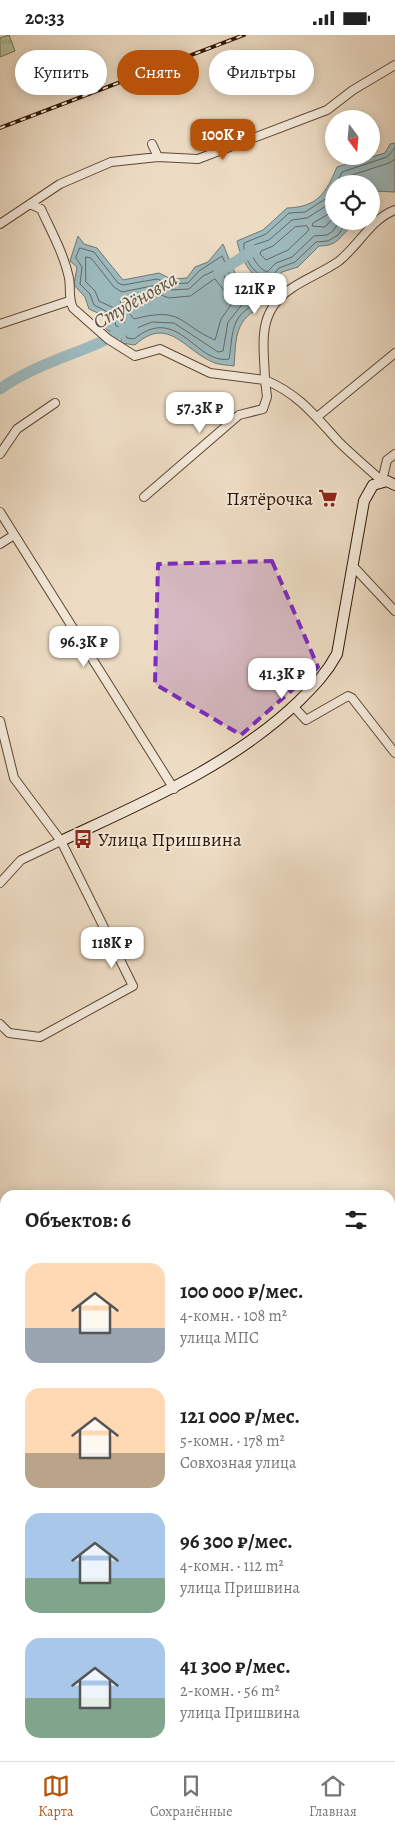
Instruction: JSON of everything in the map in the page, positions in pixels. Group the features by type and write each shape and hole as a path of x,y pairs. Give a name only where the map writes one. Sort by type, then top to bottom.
{"street":[{"path":"0,224 60,184 111,162 158,157 198,159 327,109 353,90 395,65"},
{"path":"152,144 158,157"},
{"path":"30,203 42,209 62,255 69,279 70,301 80,316 108,339 136,356 160,349 210,373 266,380 290,392 382,481"},
{"path":"144,497 239,415 263,409 267,397 263,328 268,313 291,289 339,261 383,215 395,210"},
{"path":"0,324 70,301"},
{"path":"317,417 395,353"},
{"path":"0,455 17,429 55,403"},
{"path":"382,481 387,460 395,454"},
{"path":"0,883 21,860 174,789 251,742 294,706 327,674 337,655 364,501 373,485 382,481 388,481 395,485"},
{"path":"0,512 174,789"},
{"path":"0,544 14,535"},
{"path":"352,565 395,611"},
{"path":"294,706 306,720 348,697 352,698 395,753"},
{"path":"0,721 14,778 61,841 133,986 40,1037 9,1033 0,1024"}],"highlighted area":[{"path":"272,561 318,667 241,735 155,684 158,564"}],"green space":[{"path":"9,35 15,51 0,57 0,38"}],"water":[{"path":"395,143 395,192 380,191 380,175 333,175 337,167 344,165 380,165 380,154 385,153 390,144"},
{"path":"325,191 325,230 347,230 335,242 326,246 319,246 298,267 282,272 270,287 248,268 237,241 263,230 287,208 306,205 320,197"},
{"path":"78,236 84,244 97,248 123,280 159,273 171,279 187,278 195,267 208,262 223,244 237,276 258,302 258,309 250,314 240,326 235,349 234,366 222,365 204,358 176,338 167,334 158,333 147,336 135,345 121,343 121,332 108,331 105,327 111,322 109,318 89,309 85,297 74,285 77,267 70,261"}],"waterway":[{"name":"Студёновка","path":"219,272 254,250"},
{"name":"Студёновка","path":"0,389 15,379 100,342 133,325"}],"railway":[{"path":"0,128 244,35"}],"place":[{"name":"Пятёрочка","path":"328,498"},
{"name":"Улица Пришвина","path":"83,839"}]}
